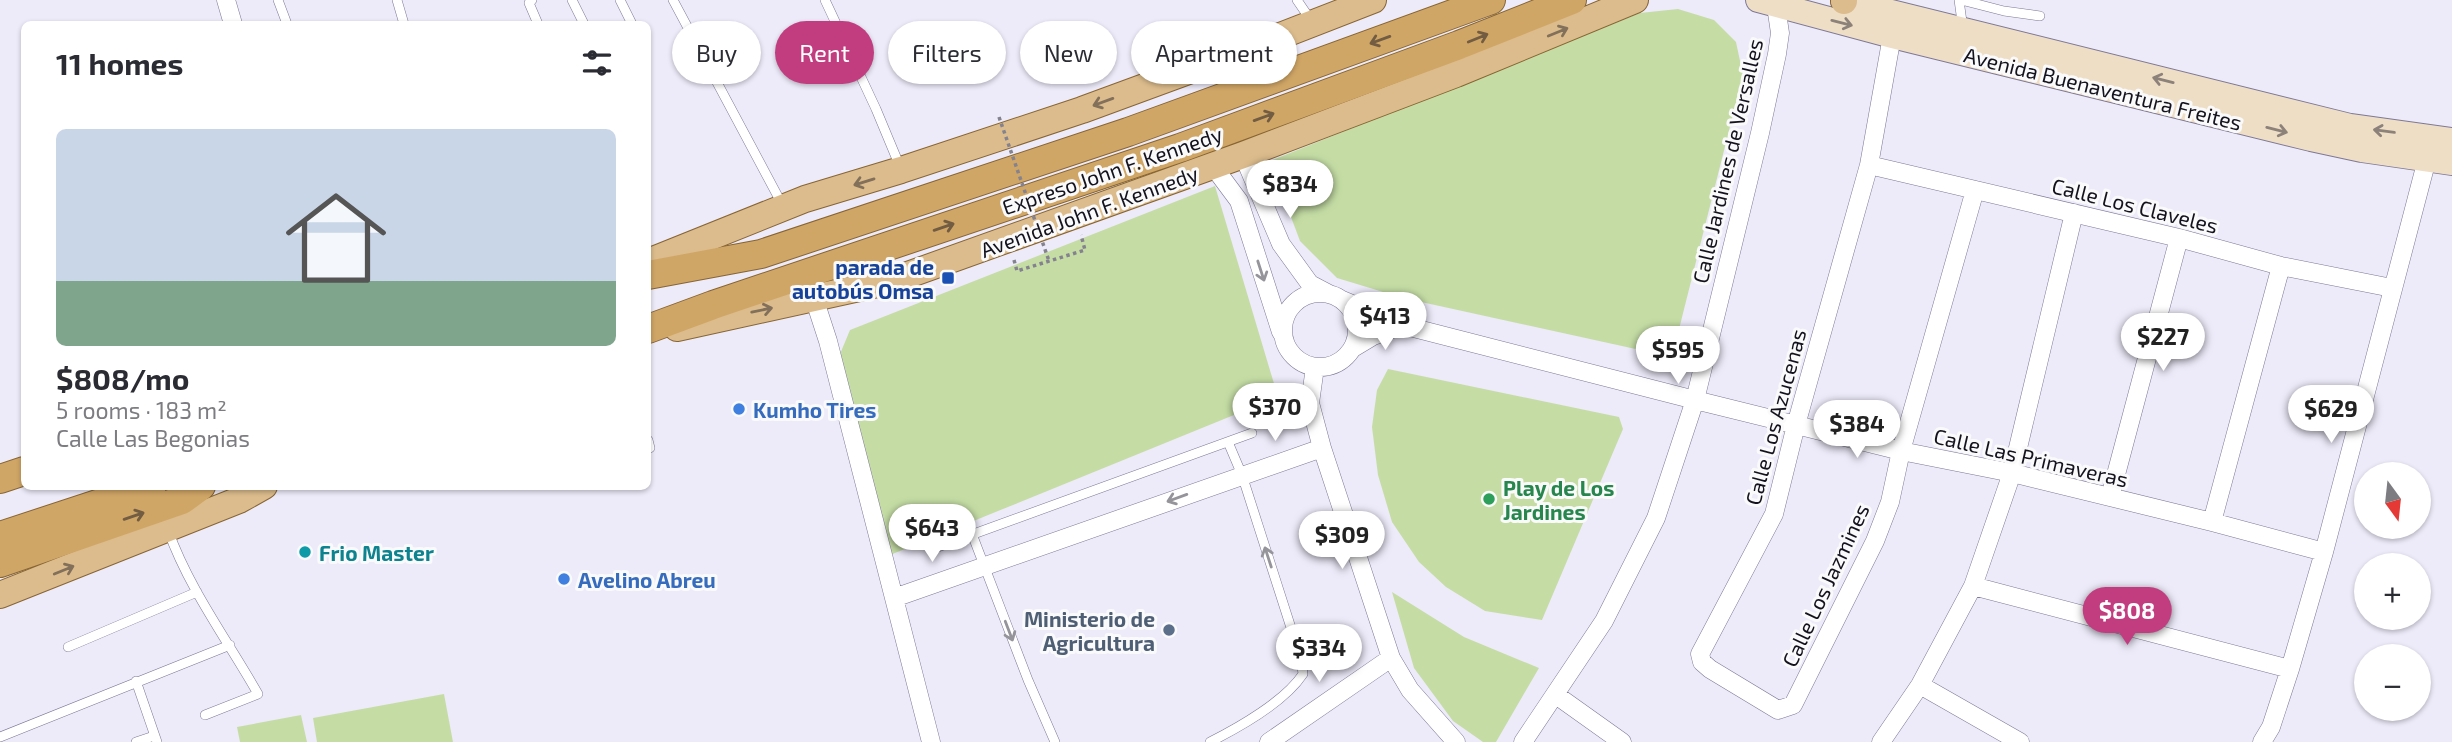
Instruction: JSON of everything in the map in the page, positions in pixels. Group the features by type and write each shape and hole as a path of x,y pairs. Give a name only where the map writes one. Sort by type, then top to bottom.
{"highway":[{"name":"Expreso John F. Kennedy","path":"651,263 761,254 1128,132 1491,0"},
{"name":"Expreso John F. Kennedy","path":"651,331 1180,148 1572,0"},
{"path":"0,479 21,472"},
{"path":"0,536 140,490"},
{"path":"0,562 182,500 196,490"}],"main road":[{"path":"651,262 805,199 1083,110 1373,0"},
{"name":"Avenida John F. Kennedy","path":"651,331 891,281 1243,155 1456,74 1635,0"},
{"name":"Avenida Buenaventura Freites","path":"1844,0 2437,146 2452,163"},
{"name":"Avenida Buenaventura Freites","path":"1767,3 2362,150 2437,146"},
{"path":"0,595 239,500 257,490"}],"street":[{"path":"226,0 232,21"},
{"name":"Calle Jardines de Versalles","path":"1523,742 1604,621 1656,518 1695,400 1777,54 1780,33 1767,3"},
{"name":"Calle Los Azucenas","path":"1784,710 1778,710 1710,669 1702,662 1700,654 1774,514 1796,425 1869,165 1892,36"},
{"path":"2262,742 2272,727 2290,669 2324,552 2392,288 2437,146"},
{"name":"Calle Las Primaveras","path":"1243,155 1281,244 1310,284 1402,325 1901,451 2012,473 2324,552"},
{"name":"Calle Los Claveles","path":"1869,165 2074,213 2281,266 2392,288"},
{"path":"1213,166 1239,201 1284,340 1295,358 1315,367 1337,363 1353,348 1373,336 1402,325"},
{"name":"Calle Los Jazmines","path":"1784,710 1793,705 1875,541 1890,502 1901,451 1975,190"},
{"path":"1881,742 1920,685 1973,586 2012,473 2074,213"},
{"path":"2110,497 2179,239"},
{"path":"2212,522 2281,266"},
{"path":"1284,340 1286,315 1294,304 1317,293 1335,297 1349,307 1357,327 1353,348"},
{"path":"814,298 828,341 930,742"},
{"path":"1315,367 1310,403 1322,448 1391,658 1410,690 1457,742"},
{"path":"894,598 1322,448"},
{"path":"1973,586 2290,669"},
{"path":"1269,742 1391,658"},
{"path":"1920,685 2020,742"},
{"path":"1556,695 1622,742"}],"lane":[{"path":"278,0 286,21"},
{"path":"397,0 403,21"},
{"path":"532,0 529,3 537,21"},
{"path":"572,0 582,21"},
{"path":"620,0 630,21"},
{"path":"673,0 783,208"},
{"path":"825,0 901,170"},
{"path":"1297,0 1312,22"},
{"path":"1963,30 1960,0 2004,11 2040,16"},
{"path":"935,548 1252,433"},
{"path":"1210,742 1232,731 1295,687 1303,674 1301,659 1242,475 1227,442"},
{"path":"168,529 175,550 197,592 258,694 205,715"},
{"path":"972,534 1055,742"},
{"path":"68,647 197,592"},
{"path":"0,737 230,645"},
{"path":"136,681 155,739 136,742"}],"path":[{"path":"999,117 1049,261"},
{"path":"1017,271 1085,250"}],"green space":[{"path":"1678,9 1714,20 1736,42 1743,75 1672,357 1403,298 1337,278 1300,241 1270,161 1640,13"},
{"path":"1215,186 1278,397 890,555 840,354 850,330"},
{"name":"Play de Los Jardines","path":"1388,369 1619,417 1623,429 1542,620 1485,611 1446,587 1419,562 1392,522 1378,475 1372,427 1377,390"},
{"path":"1392,592 1464,637 1539,668 1496,742 1483,742 1453,721 1414,668"},
{"path":"444,694 453,742 317,742 313,718"},
{"path":"301,715 307,742 240,742 237,727"}],"place":[{"name":"parada de autobús Omsa","path":"948,278"},
{"name":"Kumho Tires","path":"739,409"},
{"name":"Play de Los Jardines","path":"1489,499"},
{"name":"Frio Master","path":"305,552"},
{"name":"Avelino Abreu","path":"564,579"},
{"name":"Ministerio de Agricultura","path":"1169,630"}]}
